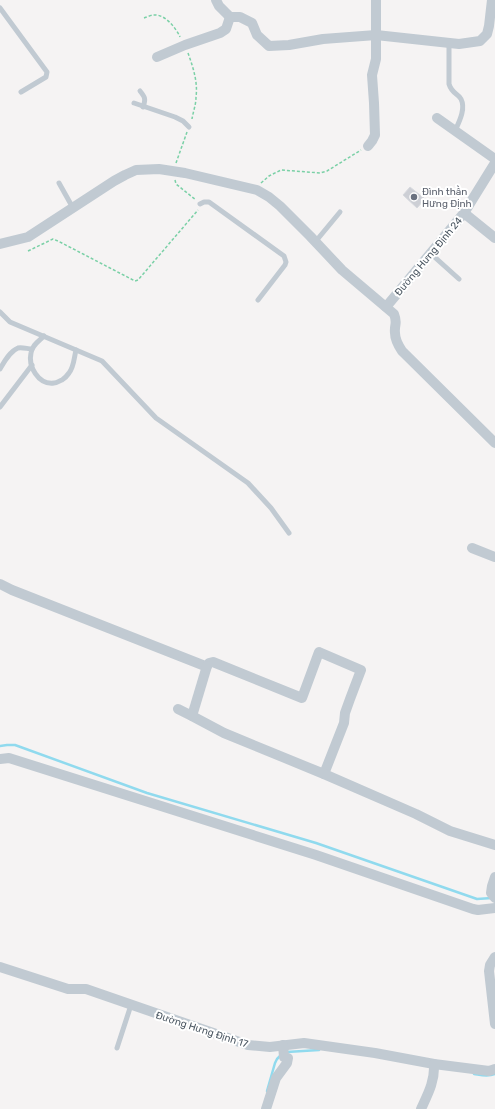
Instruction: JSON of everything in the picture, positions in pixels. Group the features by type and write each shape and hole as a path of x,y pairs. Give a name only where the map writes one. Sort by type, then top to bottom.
{"street":[{"path":"216,0 219,6 230,17 240,17 252,23 257,35 269,46 289,45 323,38 376,35 459,44 480,41 487,34 492,0"},
{"path":"368,146 372,142 375,135 372,75 376,59 376,0"},
{"path":"157,57 184,45 220,33 226,29 230,17"},
{"path":"437,118 495,159"},
{"name":"Đường Hưng Định 24","path":"386,307 464,213 495,163"},
{"path":"0,244 28,237 114,181 136,170 159,169 186,173 254,190 269,197 280,206 342,270 394,314 397,321 394,332 396,342 402,351 495,443"},
{"path":"464,213 495,238"},
{"path":"472,548 495,557"},
{"path":"0,584 207,666"},
{"path":"192,716 209,663 213,662 302,698 319,652 361,670 345,712 344,723 324,774"},
{"path":"178,709 236,738 324,774 416,814 450,831 495,845"},
{"path":"0,759 9,758 316,855 473,909 478,910 495,908"},
{"path":"495,877 491,893 495,898"},
{"path":"495,957 490,965 489,971 495,1024"},
{"name":"Đường Hưng Định 17","path":"0,967 68,989 86,989 248,1045 270,1047 304,1043 375,1053 434,1064 489,1071 495,1068"},
{"path":"266,1109 276,1078 287,1063 283,1045"},
{"path":"421,1109 434,1079 434,1064"}],"lane":[{"path":"0,8 47,72 46,77 21,92"},
{"path":"449,43 449,84 451,90 461,99 462,106 456,131"},
{"path":"140,91 146,101 143,107"},
{"path":"134,103 175,117 183,121 189,127"},
{"path":"59,183 73,208"},
{"path":"200,204 209,202 284,256 286,262 285,265 258,300"},
{"path":"316,242 340,212"},
{"path":"430,254 459,279"},
{"path":"0,312 10,322 102,361 156,418 248,483 271,508 289,533"},
{"path":"44,336 34,344 31,353 34,372 44,381 55,384 68,375 72,368 76,350"},
{"path":"0,369 4,361 12,352 19,348 32,349"},
{"path":"0,407 32,365"},
{"path":"117,1048 131,1005"}],"path":[{"path":"254,190 269,176 281,170 320,173 327,171 368,146"}],"building":[{"name":"Đình thần Hưng Định","path":"410,187 425,199 417,208 403,195"}],"waterway":[{"path":"0,746 15,745 147,793 316,843 477,899 492,898"},
{"path":"287,1052 319,1050"},
{"path":"267,1091 275,1063 280,1056"},
{"path":"474,1074 487,1076 495,1074"}],"place":[{"name":"Đình thần Hưng Định","path":"414,197"}]}
